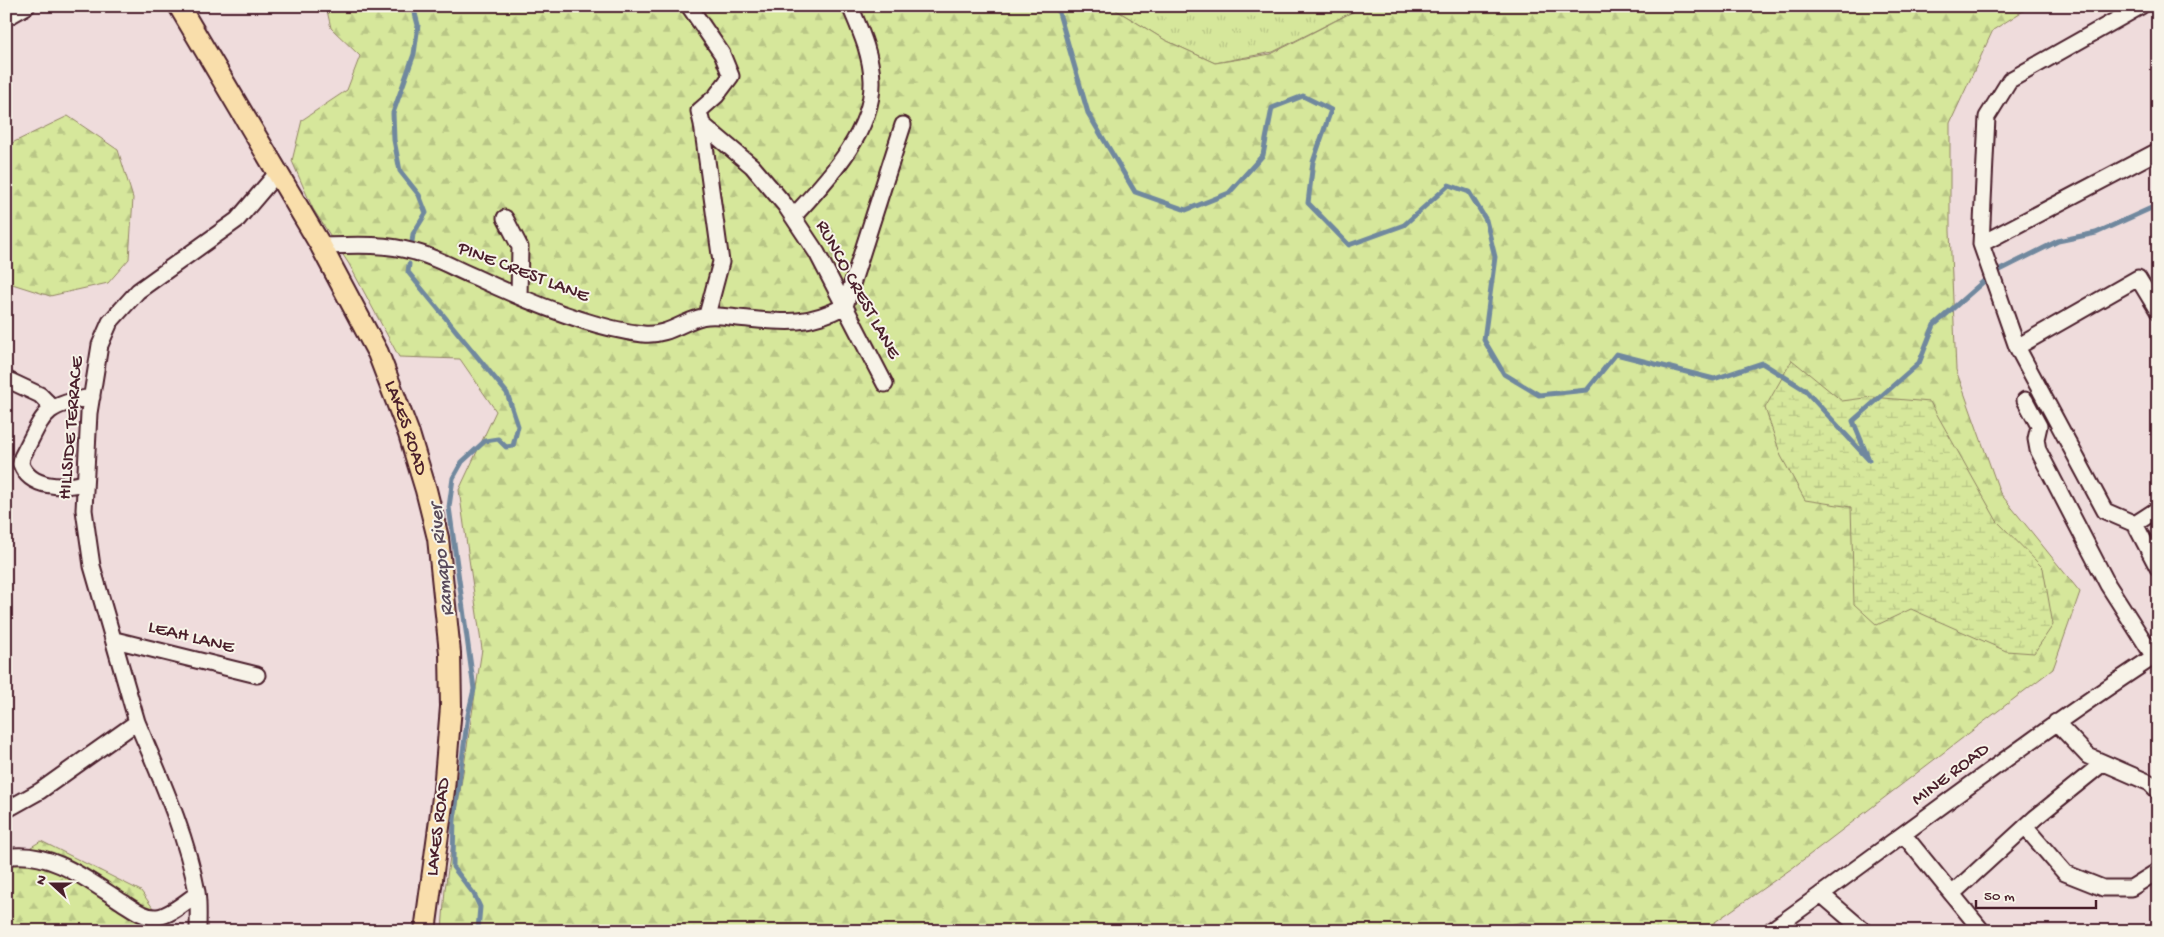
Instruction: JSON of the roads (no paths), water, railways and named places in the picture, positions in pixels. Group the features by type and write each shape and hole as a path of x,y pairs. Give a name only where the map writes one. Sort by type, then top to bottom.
{"main road":[{"name":"LAKES ROAD","path":"179,6 321,246 378,353 409,434 426,490 438,538 450,653 451,707 444,790 425,931"}],"street":[{"path":"6,18 27,6"},
{"path":"689,6 722,54 732,76 716,96 699,111 721,262 707,315 777,322 806,322 824,317 845,306 903,125"},
{"name":"RUNCO CREST LANE","path":"793,217 832,175 855,138 870,100 872,81 870,58 850,6"},
{"path":"2141,6 2010,80 1987,117 1981,244 2017,347 2105,511 2135,524 2158,568"},
{"name":"RUNCO CREST LANE","path":"702,124 752,166 793,217 817,253 885,384"},
{"path":"1981,244 2158,151"},
{"name":"HILLSIDE TERRACE","path":"198,931 197,894 171,805 137,722 92,566 84,510 92,397 100,345 110,322 138,291 237,220 278,172"},
{"path":"505,218 520,247 519,296"},
{"name":"PINE CREST LANE","path":"321,246 380,245 417,252 519,296 603,325 645,334 680,327 707,315"},
{"path":"2017,347 2138,278 2158,311"},
{"path":"6,379 40,396 52,407"},
{"path":"85,483 73,486 49,486 37,481 23,471 21,464 22,456 43,416 52,407 65,402 92,397"},
{"path":"2026,400 2039,426 2036,439 2038,450 2108,585 2156,656"},
{"path":"2135,524 2158,509"},
{"name":"LEAH LANE","path":"114,640 257,675"},
{"name":"MINE ROAD","path":"1770,931 1904,835 2056,722 2156,656"},
{"path":"6,810 40,791 137,722"},
{"path":"2056,722 2088,756 2150,782 2158,791"},
{"path":"1952,894 2025,827 2103,763"},
{"path":"2025,827 2065,873 2103,888 2131,888 2158,871"},
{"path":"1904,835 1982,931"},
{"path":"6,857 16,855 34,857 74,871 141,914 157,917 197,894"},
{"path":"1821,894 1864,931"}],"waterway":[{"name":"Ramapo River","path":"412,242 413,234 426,213 419,195 400,171 394,140 393,113 414,54 418,25 413,6"},
{"path":"1057,6 1088,113 1135,192 1186,210 1229,193 1263,155 1272,108 1303,96 1331,110 1313,162 1308,203 1349,245 1404,225 1449,185 1469,192 1486,220 1495,257 1484,340 1504,374 1539,395 1587,390 1616,354 1714,379 1762,363 1804,389 1869,460 1853,421 1919,363 1934,325 1992,274 2058,241 2096,233 2158,205"},
{"name":"Ramapo River","path":"409,264 408,272 507,393 518,426 513,446 506,447 498,439 485,441 462,462 453,478 449,507 474,689 468,715 454,819 453,867 474,894 480,907 478,930"}]}
